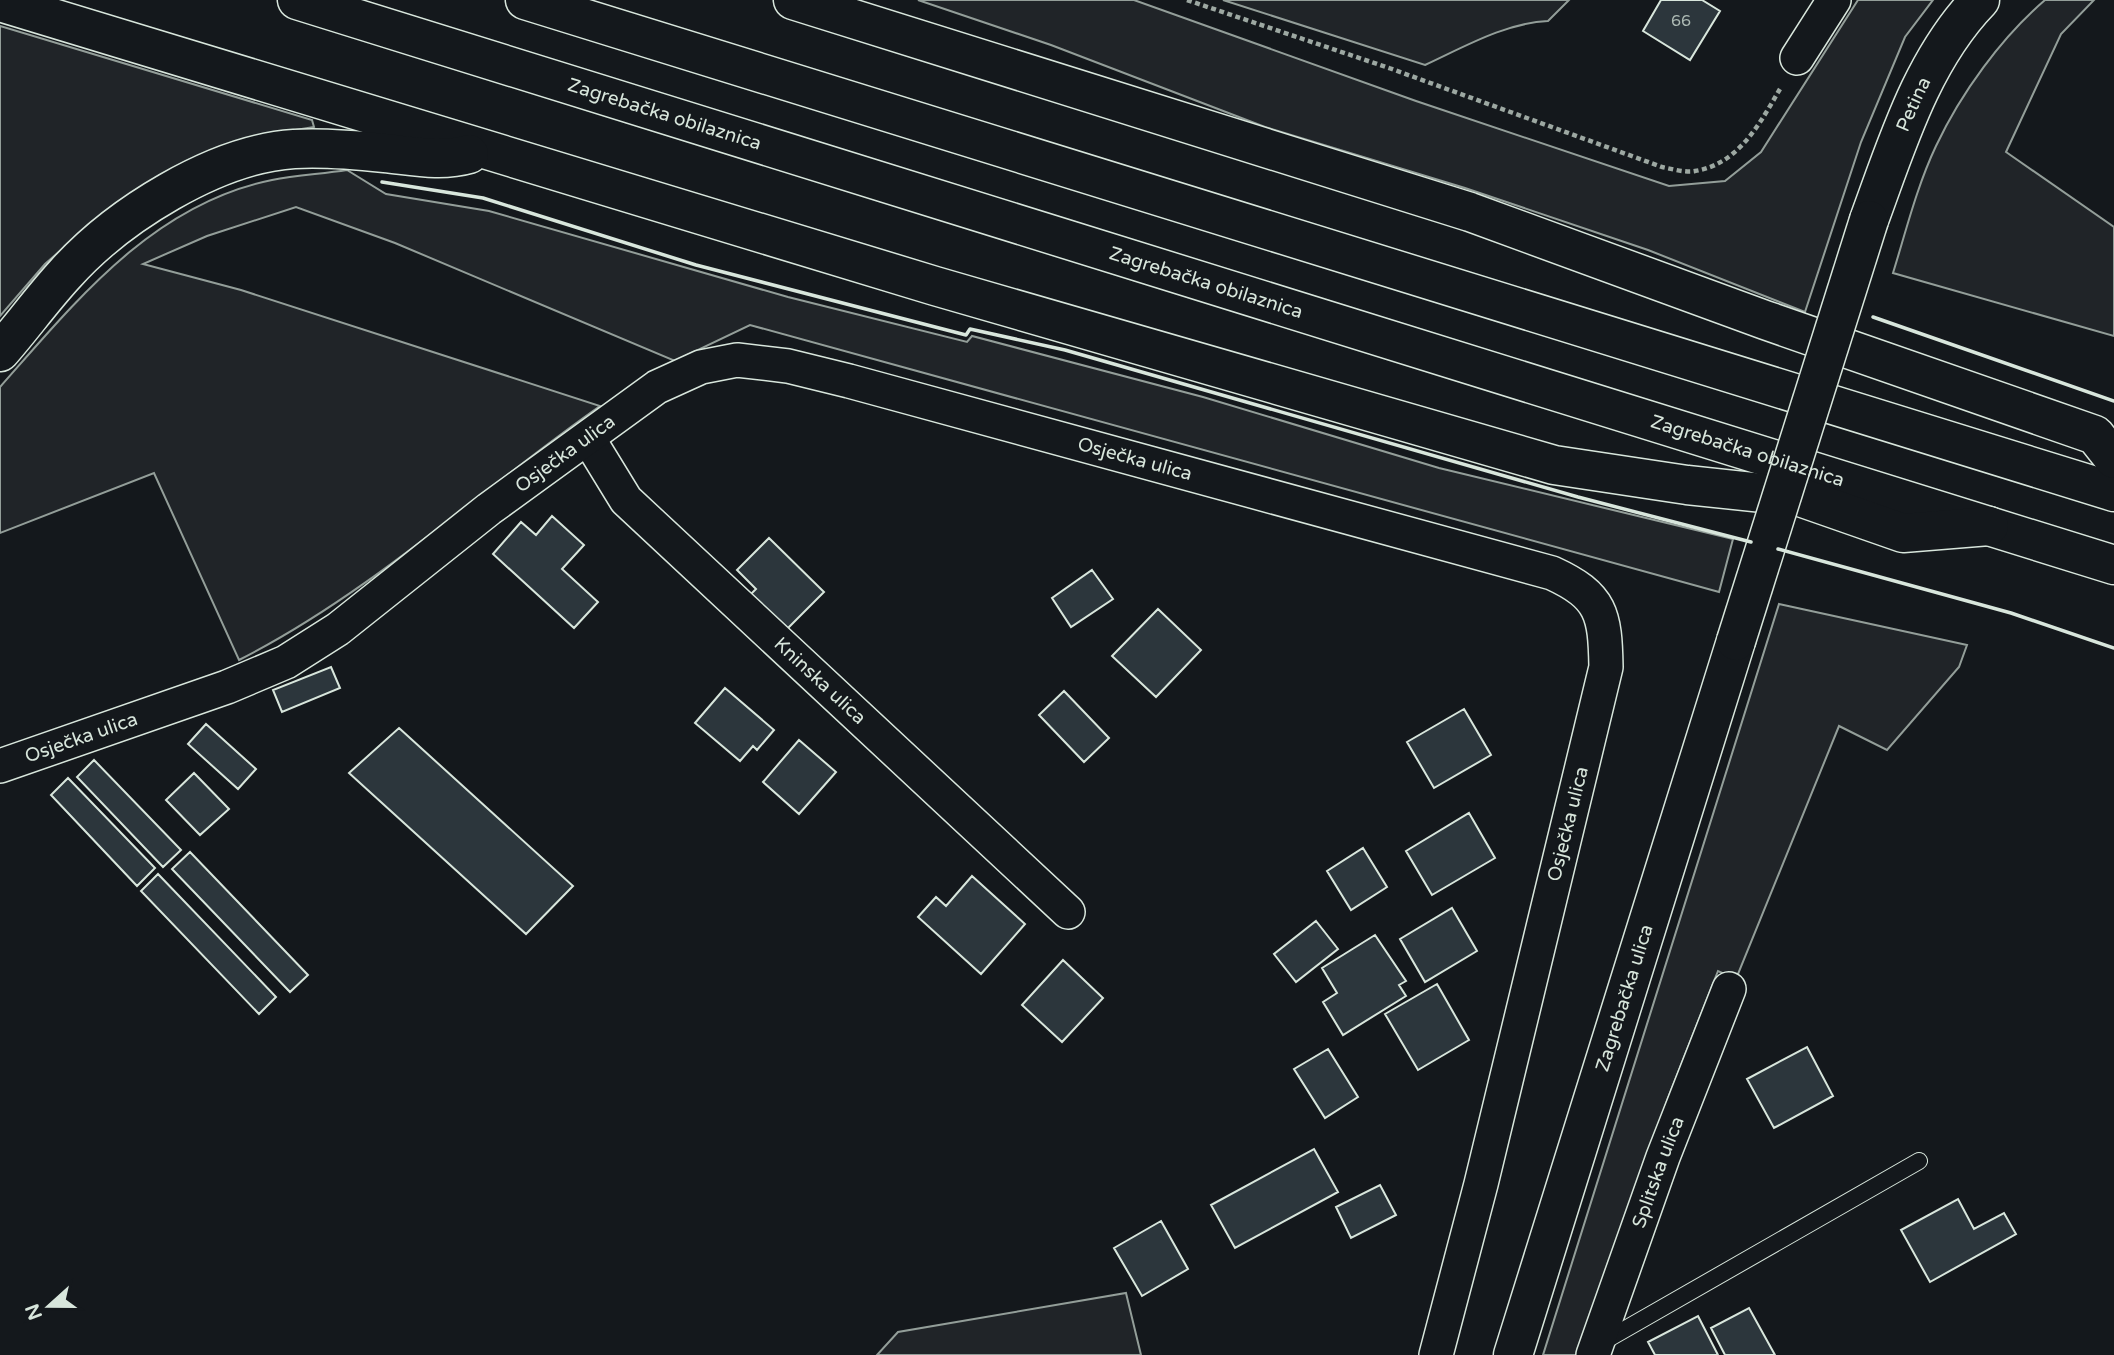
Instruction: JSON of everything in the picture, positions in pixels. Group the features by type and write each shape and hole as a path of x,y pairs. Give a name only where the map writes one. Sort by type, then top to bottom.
{"main road":[{"name":"Zagrebačka obilaznica","path":"297,0 2114,565"},
{"path":"525,0 2114,492"},
{"path":"793,0 1470,212 2095,435 2114,459"},
{"name":"Petina","path":"1736,641 1869,220 1904,124 1932,66 1967,14 1980,0"},
{"path":"0,2 935,286 1554,465 1687,485 1800,497 1903,533 1989,526"},
{"path":"0,352 65,274 101,240 183,184 230,164 293,149 371,151 450,159 487,148"},
{"name":"Zagrebačka ulica","path":"1513,1355 1736,641"}],"street":[{"path":"1797,58 1834,0"},
{"name":"Osječka ulica","path":"0,766 228,687 286,662 338,629 489,509 657,387 701,367 737,360 788,366 1522,562 1580,586 1595,602 1605,634 1606,667 1484,1171 1436,1355"},
{"name":"Kninska ulica","path":"588,438 626,500 1068,912"},
{"name":"Splitska ulica","path":"1594,1351 1663,1157 1729,989"}],"lane":[{"path":"1594,1351 1919,1161"}],"path":[{"path":"1187,0 1389,68 1662,167 1694,172 1720,163 1739,150 1754,132 1797,58"}],"shaded area":[{"path":"918,0 1134,0 1416,101 1669,186 1725,181 1761,152 1858,0 1933,0 1905,37 1861,142 1805,312 1648,250 1465,188 1265,127 1051,45"},
{"path":"1223,0 1569,0 1548,21 1500,31 1425,65"},
{"path":"2045,0 2094,0 2061,34 2006,152 2114,227 2114,336 1893,273 1923,177 1957,106 1983,67 2013,31"},
{"path":"0,26 312,120 314,127 258,136 86,228 45,264 0,316"},
{"path":"347,170 386,194 489,211 788,297 967,342 972,336 1203,397 1439,468 1733,539 1719,592 750,325 675,361 395,243 296,207 207,236 143,264 241,290 600,406 380,572 334,604 239,660 154,473 0,533 0,387 88,290 154,233 190,210 229,192 272,180"},
{"path":"1779,604 1967,645 1959,667 1887,750 1839,726 1736,979 1718,971 1668,1098 1581,1355 1543,1355"},
{"path":"1126,1293 1141,1355 877,1355 898,1332"}],"building":[{"path":"1661,0 1702,0 1720,11 1690,60 1643,31"},
{"path":"552,516 584,545 562,569 598,602 574,628 493,554 521,522 536,535"},
{"path":"769,538 824,592 782,634 746,599 756,589 737,570"},
{"path":"1092,570 1113,599 1071,627 1052,598"},
{"path":"1158,609 1201,650 1156,697 1112,656"},
{"path":"331,667 340,688 282,712 273,690"},
{"path":"725,688 774,730 757,750 753,746 740,761 695,723"},
{"path":"1064,691 1109,738 1084,762 1039,715"},
{"path":"1464,709 1491,755 1434,788 1407,742"},
{"path":"206,724 256,769 238,789 188,744"},
{"path":"399,728 573,886 526,934 349,773"},
{"path":"799,740 836,772 799,814 763,782"},
{"path":"94,760 181,850 163,867 77,777"},
{"path":"194,773 229,809 200,835 166,800"},
{"path":"68,778 155,868 137,886 51,795"},
{"path":"1469,813 1495,858 1432,895 1406,851"},
{"path":"1363,848 1387,887 1351,910 1327,871"},
{"path":"190,852 308,975 290,992 172,869"},
{"path":"158,874 276,997 259,1014 141,891"},
{"path":"972,876 1025,924 981,974 918,917 936,897 946,906"},
{"path":"1452,908 1477,951 1425,982 1400,939"},
{"path":"1316,921 1338,949 1296,982 1274,954"},
{"path":"1375,935 1406,981 1399,985 1406,996 1343,1035 1323,1002 1337,993 1322,968"},
{"path":"1063,960 1103,998 1062,1042 1022,1005"},
{"path":"1437,984 1469,1040 1418,1070 1385,1014"},
{"path":"1807,1047 1833,1096 1774,1128 1747,1079"},
{"path":"1328,1049 1358,1097 1325,1118 1294,1069"},
{"path":"1314,1149 1338,1192 1235,1248 1211,1205"},
{"path":"1380,1185 1396,1215 1351,1238 1336,1207"},
{"path":"1958,1199 1974,1229 2004,1213 2016,1234 1930,1282 1901,1230"},
{"path":"1161,1221 1188,1269 1142,1296 1114,1248"},
{"path":"1749,1308 1775,1355 1725,1355 1711,1328"},
{"path":"1698,1316 1718,1355 1655,1355 1648,1342"}],"wall":[{"path":"382,182 483,198 696,265 966,335 970,329 1065,350 1578,497 1751,542"},
{"path":"1873,317 2114,401"},
{"path":"1778,549 2011,613 2114,648"}]}
